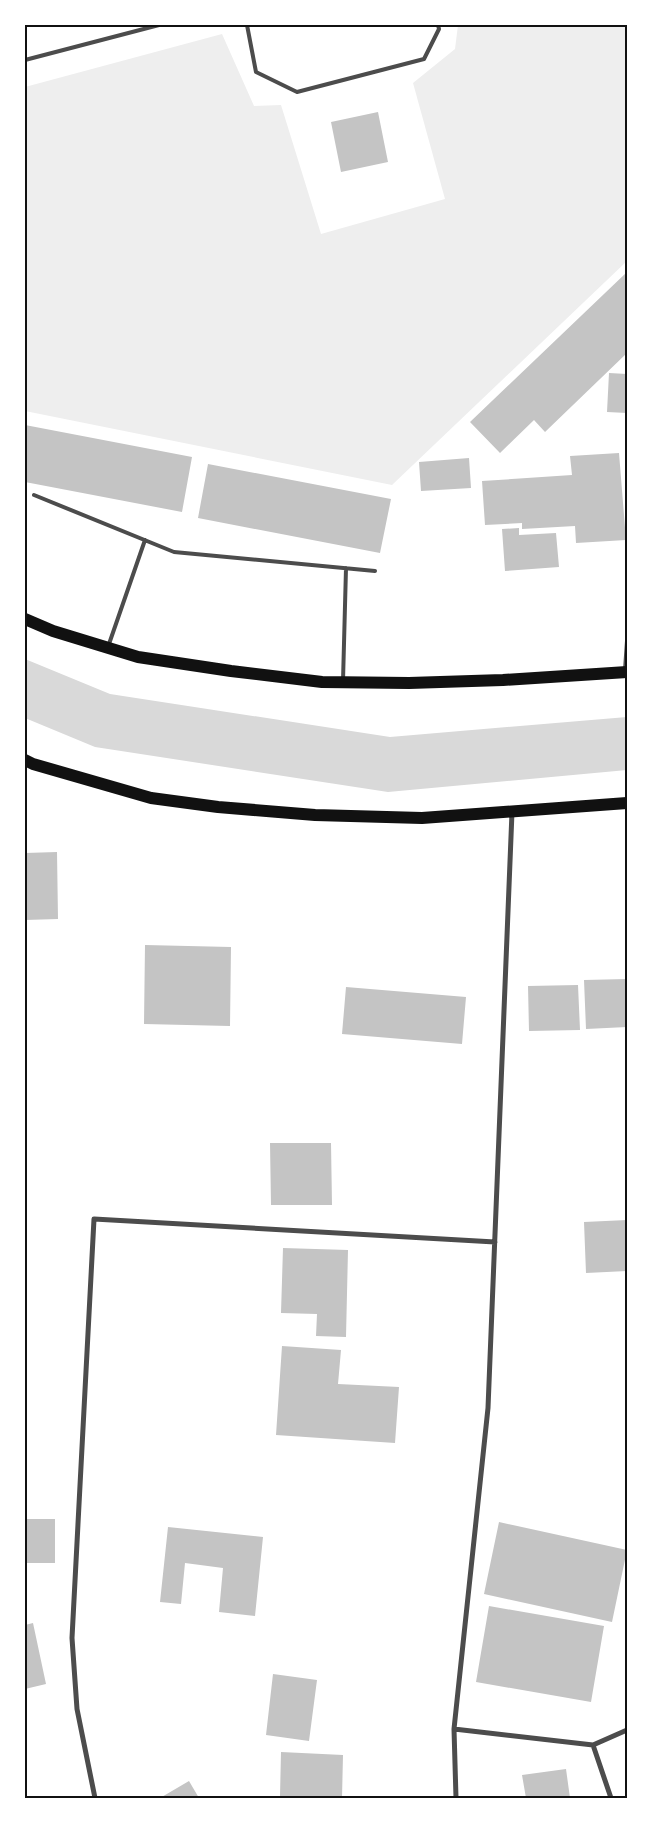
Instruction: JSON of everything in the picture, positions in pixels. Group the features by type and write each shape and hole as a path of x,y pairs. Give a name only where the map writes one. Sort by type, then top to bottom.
{"main road":[{"path":"25,619 53,631 138,656 231,671 322,682 409,684 626,672"},
{"path":"25,760 152,798 218,807 316,815 413,818 627,803"}],"street":[{"path":"456,1798 454,1729 488,1408 512,811"},
{"path":"95,1798 77,1709 72,1638 94,1219 494,1242"},
{"path":"454,1729 593,1745 627,1730"},
{"path":"593,1745 610,1798"}],"lane":[{"path":"25,60 159,25"},
{"path":"247,25 256,72 297,92 424,59 439,29 438,25"},
{"path":"34,495 174,552 375,571"},
{"path":"108,648 145,540"},
{"path":"343,682 346,568"},
{"path":"626,672 627,641"}],"shaded area":[{"path":"458,25 627,25 627,261 392,485 25,411 25,87 222,34 254,106 281,105 321,234 445,199 413,83 455,49"},
{"path":"25,659 110,694 390,737 627,717 627,770 388,792 95,747 25,718"}],"building":[{"path":"378,112 388,162 341,172 331,122"},
{"path":"627,272 627,353 545,432 534,420 500,453 470,422"},
{"path":"609,373 627,374 627,413 607,412"},
{"path":"25,425 192,457 182,512 25,482"},
{"path":"619,453 626,540 576,543 575,526 522,529 522,523 485,525 482,481 572,475 570,456"},
{"path":"469,458 471,488 421,491 419,462"},
{"path":"208,464 391,499 380,553 198,518"},
{"path":"519,528 519,535 556,533 559,567 505,571 502,529"},
{"path":"57,852 58,919 25,920 25,853"},
{"path":"145,945 231,947 230,1026 144,1024"},
{"path":"627,979 627,1027 586,1029 584,980"},
{"path":"578,985 580,1030 529,1031 528,986"},
{"path":"346,987 466,997 462,1044 342,1034"},
{"path":"270,1143 331,1143 332,1205 271,1205"},
{"path":"627,1220 627,1271 586,1273 584,1222"},
{"path":"283,1248 348,1250 346,1337 316,1336 317,1314 281,1313"},
{"path":"282,1346 341,1350 338,1384 399,1387 395,1443 276,1435"},
{"path":"25,1519 55,1519 55,1563 25,1563"},
{"path":"499,1522 627,1550 612,1622 484,1594"},
{"path":"168,1527 263,1537 255,1616 219,1612 223,1568 185,1563 181,1604 160,1602"},
{"path":"489,1606 604,1626 591,1702 476,1682"},
{"path":"33,1623 46,1684 25,1689 25,1625"},
{"path":"273,1674 317,1680 309,1741 266,1735"},
{"path":"281,1752 343,1755 342,1798 280,1796"},
{"path":"566,1769 570,1798 526,1798 522,1775"},
{"path":"189,1781 199,1798 160,1798"}]}
